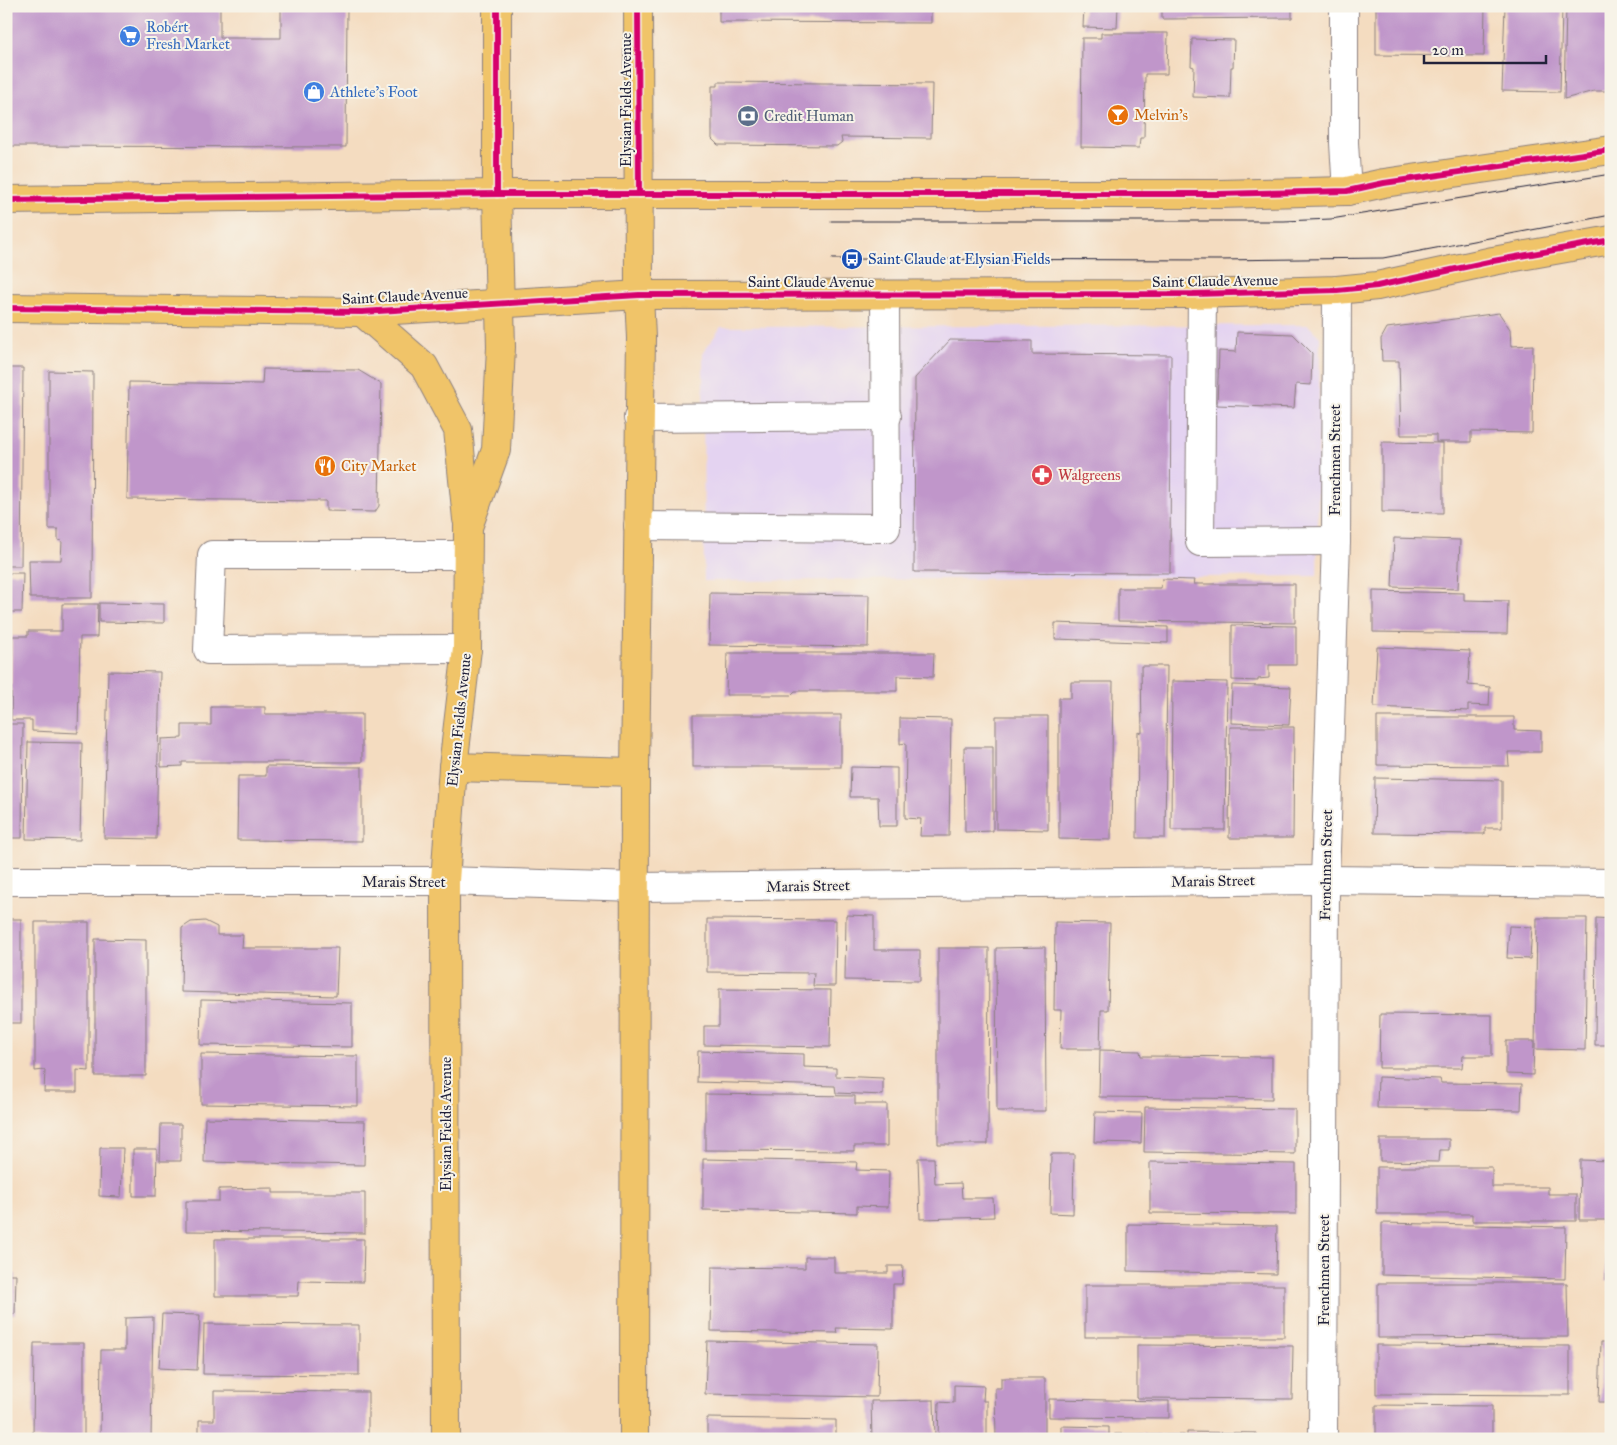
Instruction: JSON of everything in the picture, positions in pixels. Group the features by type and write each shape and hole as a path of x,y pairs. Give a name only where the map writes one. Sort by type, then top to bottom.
{"main road":[{"name":"Elysian Fields Avenue","path":"446,1439 445,882 453,767 467,649 468,527 496,450 501,346 497,194 497,6"},
{"name":"Elysian Fields Avenue","path":"634,1439 635,772 638,418 641,338 639,295 638,6"},
{"path":"6,200 497,194 1218,194 1347,191 1384,183 1611,150"},
{"name":"Saint Claude Avenue","path":"6,308 362,312 639,295 1202,294 1336,290 1377,286 1493,261 1611,240"},
{"path":"362,312 424,366 458,430 468,527"},
{"path":"453,767 635,772"}],"street":[{"path":"1344,6 1344,142 1347,191"},
{"name":"Frenchmen Street","path":"1323,1439 1325,880 1336,541 1336,290"},
{"path":"1202,294 1200,542 1336,541"},
{"path":"638,526 886,528 885,295"},
{"path":"638,418 887,416"},
{"path":"467,555 212,555 208,650 467,649"},
{"name":"Marais Street","path":"6,880 445,882 636,887 1325,880 1611,883"}],"shaded area":[{"path":"1308,325 1320,337 1317,576 704,581 703,353 721,327"}],"building":[{"path":"6,6 220,6 220,38 281,38 281,6 347,6 346,147 6,146"},
{"path":"719,6 931,6 931,23 719,22"},
{"path":"1084,6 1118,6 1117,28 1083,27"},
{"path":"1162,6 1292,6 1292,18 1162,19"},
{"path":"1376,6 1485,6 1484,56 1376,55"},
{"path":"1505,6 1562,6 1560,92 1502,91"},
{"path":"1566,6 1611,6 1611,91 1594,91 1564,99"},
{"path":"1101,33 1168,33 1167,74 1145,74 1144,138 1140,138 1139,148 1081,147 1082,38 1101,38"},
{"path":"1192,39 1234,40 1230,98 1193,97 1194,67 1191,66"},
{"path":"718,82 932,84 931,138 841,137 842,142 837,146 718,145 712,139 712,86 718,86"},
{"path":"1499,313 1510,329 1511,346 1533,345 1532,433 1471,432 1471,442 1436,442 1436,435 1401,435 1399,361 1382,361 1381,339 1387,328"},
{"path":"1237,332 1293,334 1312,353 1311,385 1296,384 1294,408 1217,405 1219,351 1236,352"},
{"name":"Walgreens","path":"950,340 1032,341 1032,354 1171,355 1170,573 914,572 915,378"},
{"path":"6,368 23,368 21,566 6,566"},
{"path":"263,369 358,370 381,384 379,506 375,512 326,511 326,501 127,499 129,382 262,384"},
{"path":"49,371 93,372 92,598 30,598 29,560 61,560 62,541 58,540 58,529 49,529"},
{"path":"1382,442 1443,443 1443,513 1382,512"},
{"path":"1394,538 1460,540 1458,589 1392,587"},
{"path":"6,573 23,573 22,612 6,612"},
{"path":"1162,579 1195,580 1194,584 1295,584 1295,623 1118,621 1118,588 1161,588"},
{"path":"1373,591 1464,593 1464,600 1508,601 1507,634 1373,632"},
{"path":"710,593 869,595 868,647 709,645"},
{"path":"99,603 164,604 164,623 99,622"},
{"path":"62,604 98,604 97,637 80,637 78,733 32,731 32,720 11,720 12,636 28,636 28,631 62,631"},
{"path":"1055,623 1168,627 1168,643 1055,639"},
{"path":"1232,625 1296,626 1296,665 1269,665 1269,678 1258,679 1258,681 1232,680"},
{"path":"1377,647 1470,651 1468,685 1490,687 1489,706 1468,705 1468,711 1374,707"},
{"path":"727,653 934,653 933,677 897,676 897,691 795,691 791,695 726,695"},
{"path":"1141,666 1167,666 1165,838 1137,838 1138,732 1142,733"},
{"path":"108,671 160,672 156,839 104,838"},
{"path":"1172,681 1227,682 1225,830 1171,830"},
{"path":"1071,682 1113,682 1111,840 1059,839 1059,698 1071,698"},
{"path":"1232,685 1291,687 1289,725 1231,723"},
{"path":"211,707 265,707 265,714 362,714 362,762 182,762 182,766 161,767 161,739 182,738 182,725 211,725"},
{"path":"693,715 841,715 841,767 693,767"},
{"path":"996,716 1048,716 1048,830 996,829"},
{"path":"1377,717 1514,717 1514,730 1541,731 1541,752 1508,752 1509,766 1377,765"},
{"path":"900,718 951,719 949,836 920,836 921,819 905,818 906,743 900,744"},
{"path":"6,724 23,724 22,838 6,838"},
{"path":"1230,727 1294,727 1293,838 1229,838"},
{"path":"28,742 82,743 80,840 26,839"},
{"path":"964,747 993,747 993,831 965,832"},
{"path":"266,766 362,767 362,841 237,840 238,776 266,776"},
{"path":"851,767 897,768 897,826 879,826 878,797 850,797"},
{"path":"1375,778 1502,780 1502,828 1485,828 1485,834 1374,833"},
{"path":"846,915 874,916 874,950 920,950 920,981 845,980"},
{"path":"1537,918 1587,918 1585,1050 1535,1049"},
{"path":"1596,918 1611,919 1611,1045 1595,1045"},
{"path":"6,919 21,919 21,1023 6,1023"},
{"path":"707,919 836,920 835,986 813,986 814,973 707,972"},
{"path":"205,921 217,927 217,935 243,935 242,948 338,948 336,996 181,992 182,928 191,922"},
{"path":"35,922 89,922 89,1071 77,1070 77,1092 44,1092 45,1070 35,1071"},
{"path":"1055,922 1110,923 1108,1010 1101,1010 1100,1049 1060,1049 1061,1010 1054,1010"},
{"path":"1509,926 1532,927 1530,959 1507,958"},
{"path":"95,939 146,940 146,1076 95,1076"},
{"path":"1045,947 1046,1111 997,1111 996,948"},
{"path":"938,948 989,948 988,1144 938,1144"},
{"path":"719,989 831,990 830,1047 704,1045 704,1026 719,1026"},
{"path":"201,1000 352,1003 352,1047 200,1045"},
{"path":"1380,1014 1492,1015 1492,1056 1463,1056 1462,1068 1379,1068"},
{"path":"1506,1041 1534,1041 1533,1075 1506,1074"},
{"path":"1100,1050 1140,1051 1141,1056 1272,1057 1272,1099 1099,1097"},
{"path":"698,1051 804,1054 804,1067 836,1068 836,1076 883,1078 883,1095 836,1093 835,1086 697,1082"},
{"path":"201,1054 358,1056 358,1106 201,1104"},
{"path":"1378,1077 1440,1079 1441,1083 1522,1084 1521,1110 1377,1108"},
{"path":"705,1094 855,1096 855,1104 887,1104 887,1146 854,1146 854,1151 705,1150"},
{"path":"1145,1107 1295,1109 1295,1154 1144,1152"},
{"path":"1095,1112 1142,1113 1141,1143 1094,1142"},
{"path":"205,1118 365,1121 364,1165 204,1162"},
{"path":"161,1124 181,1124 181,1161 160,1161"},
{"path":"1380,1139 1449,1139 1449,1150 1440,1150 1439,1162 1380,1161"},
{"path":"100,1148 123,1148 121,1197 99,1196"},
{"path":"133,1149 157,1149 156,1196 133,1196"},
{"path":"1051,1154 1074,1154 1073,1214 1050,1213"},
{"path":"918,1158 934,1158 935,1184 961,1183 962,1198 993,1198 994,1217 920,1219"},
{"path":"703,1159 857,1162 856,1170 889,1171 888,1207 857,1206 857,1213 703,1210"},
{"path":"1580,1160 1611,1161 1611,1281 1606,1281 1607,1220 1579,1220"},
{"path":"1150,1162 1296,1164 1296,1214 1150,1213"},
{"path":"1377,1167 1492,1167 1492,1187 1548,1187 1548,1194 1576,1194 1576,1221 1472,1221 1472,1214 1377,1214"},
{"path":"273,1188 273,1193 365,1193 365,1233 186,1231 186,1201 219,1201 219,1189"},
{"path":"1382,1223 1566,1227 1565,1279 1382,1275"},
{"path":"1128,1224 1277,1226 1276,1274 1128,1271"},
{"path":"215,1239 364,1239 363,1282 299,1281 298,1296 215,1296"},
{"path":"805,1257 834,1257 834,1273 888,1273 888,1266 903,1266 902,1284 893,1284 893,1329 836,1328 837,1333 711,1331 712,1267 805,1268"},
{"path":"6,1274 16,1274 15,1314 6,1314"},
{"path":"1378,1283 1567,1283 1568,1337 1378,1338"},
{"path":"1085,1285 1284,1285 1284,1337 1085,1337"},
{"path":"162,1314 200,1315 197,1370 159,1368"},
{"path":"153,1317 151,1439 100,1439 101,1350 125,1350 125,1318"},
{"path":"204,1324 359,1325 359,1375 203,1374"},
{"path":"707,1341 878,1344 877,1397 705,1394"},
{"path":"1601,1342 1611,1342 1611,1402 1599,1402"},
{"path":"34,1343 84,1343 84,1439 33,1439"},
{"path":"1137,1345 1293,1346 1292,1399 1137,1398"},
{"path":"1376,1345 1570,1346 1570,1395 1376,1394"},
{"path":"1001,1378 1045,1378 1045,1439 996,1439 995,1388 1001,1388"},
{"path":"954,1385 984,1386 983,1401 987,1401 987,1439 938,1439 939,1402 954,1403"},
{"path":"214,1391 368,1392 368,1439 199,1439 199,1420 214,1420"},
{"path":"1049,1399 1169,1401 1169,1418 1049,1417"},
{"path":"934,1400 935,1439 872,1439 871,1401"},
{"path":"1376,1405 1492,1406 1492,1439 1376,1439"},
{"path":"707,1418 836,1420 836,1439 707,1439"},
{"path":"1061,1426 1109,1427 1109,1439 1061,1439"},
{"path":"1187,1432 1256,1433 1256,1439 1187,1439"},
{"path":"1115,1434 1145,1434 1145,1439 1115,1439"},
{"path":"1147,1435 1184,1435 1184,1439 1147,1439"}],"tram line":[{"path":"831,221 1284,221 1331,219 1611,174"},
{"path":"832,259 1218,260 1383,258 1611,215"}],"cycle path":[{"path":"497,6 497,194"},
{"path":"638,6 639,194"},
{"path":"6,200 497,194 1218,194 1347,191 1384,183 1611,150"},
{"path":"6,308 362,312 639,295 1193,294 1337,290 1377,286 1493,261 1611,240"}],"place":[{"name":"Robért Fresh Market","path":"130,36"},
{"name":"Athlete's Foot","path":"314,92"},
{"name":"Melvin's","path":"1118,115"},
{"name":"Credit Human","path":"748,116"},
{"name":"Saint Claude at Elysian Fields","path":"852,259"},
{"name":"City Market","path":"325,466"},
{"name":"Walgreens","path":"1042,475"}]}
